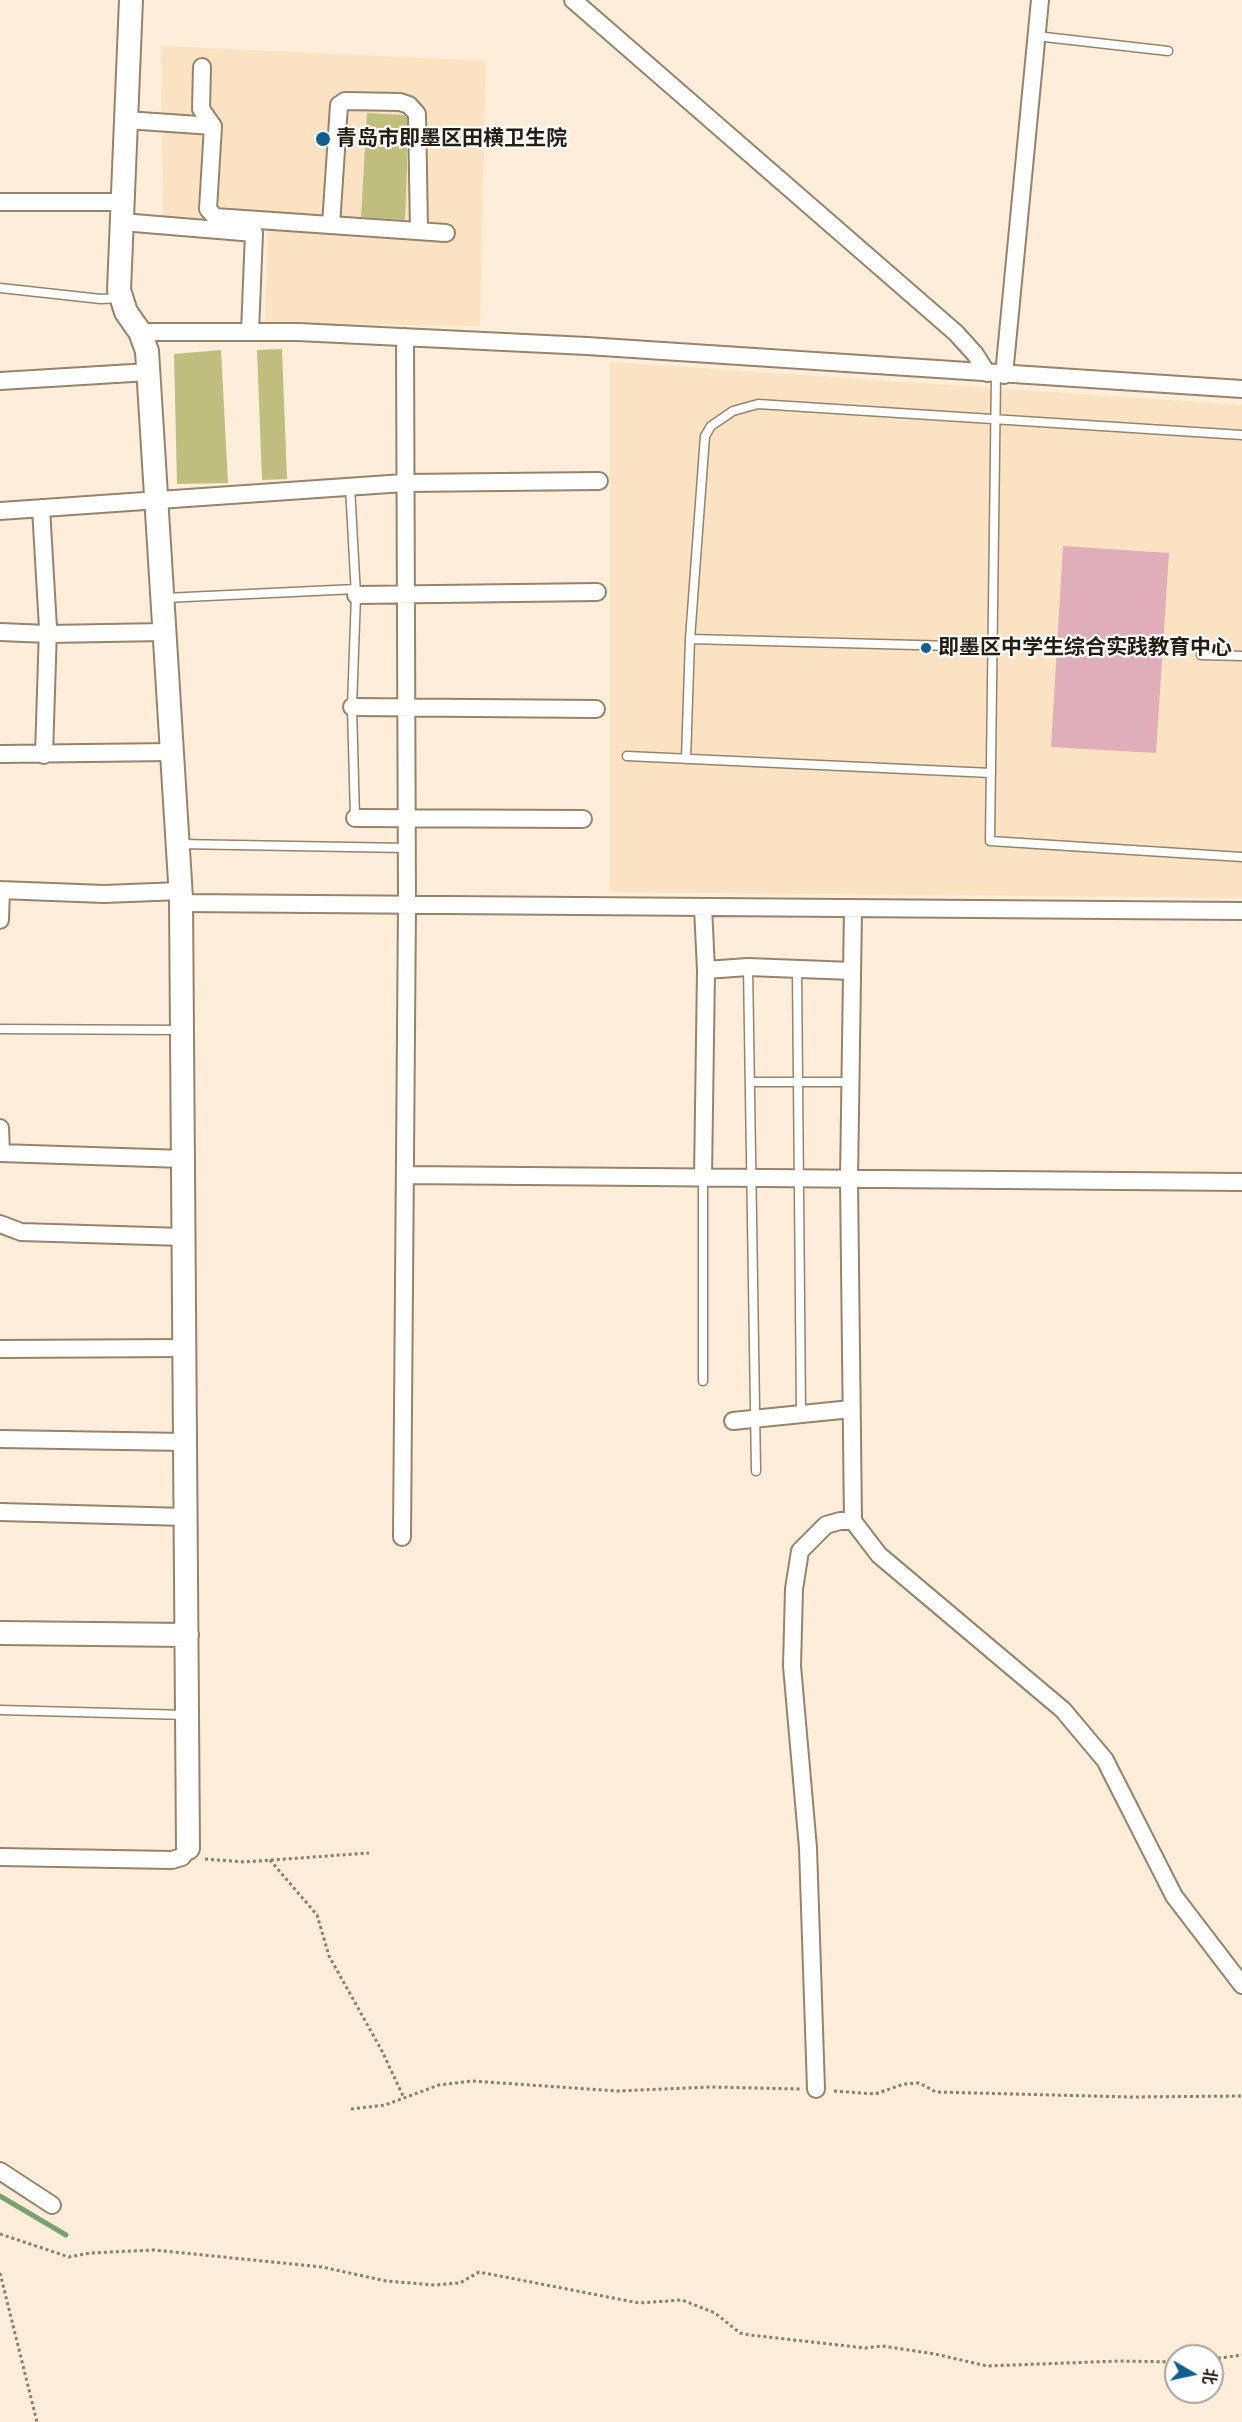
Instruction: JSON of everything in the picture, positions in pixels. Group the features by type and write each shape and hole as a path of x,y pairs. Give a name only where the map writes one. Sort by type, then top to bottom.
{"street":[{"path":"0,1857 172,1860 182,1857 188,1848 181,897 147,351 140,332 126,312 119,290 131,0"},
{"path":"573,0 956,333 995,374"},
{"path":"995,374 1040,0"},
{"path":"202,67 201,109 213,126 208,209 216,217 446,233"},
{"path":"331,225 339,105 345,101 400,102 409,105 417,114 419,231"},
{"path":"126,120 213,126"},
{"path":"0,202 123,212 255,233 250,332"},
{"path":"140,332 250,332 587,346 1242,390"},
{"path":"402,1537 407,905 404,594 405,337"},
{"path":"0,381 149,372"},
{"path":"0,511 404,483 598,481"},
{"path":"42,508 48,634 44,754"},
{"path":"356,592 404,594 597,592"},
{"path":"0,632 48,634 164,632"},
{"path":"352,707 596,709"},
{"path":"0,754 172,752"},
{"path":"355,818 583,819"},
{"path":"0,920 1,890 407,905 1242,911"},
{"path":"703,907 706,970 703,1178"},
{"path":"853,908 849,1180 853,1521 879,1555 1063,1710 1098,1751 1105,1760 1174,1896 1242,1985"},
{"path":"706,970 748,968 852,971"},
{"path":"0,1128 0,1153 183,1159"},
{"path":"405,1175 1242,1182"},
{"path":"0,1224 21,1232 183,1237"},
{"path":"0,1349 184,1348"},
{"path":"733,1421 851,1409"},
{"path":"0,1440 185,1442"},
{"path":"0,1512 186,1517"},
{"path":"816,2090 808,1848 792,1666 794,1589 800,1551 826,1525 840,1521 853,1521"},
{"path":"0,1633 187,1635"},
{"path":"0,2171 52,2205"}],"lane":[{"path":"1036,36 1168,51"},
{"path":"0,288 101,299 122,298"},
{"path":"995,374 990,841 1242,857"},
{"path":"686,759 690,639 705,436 711,426 733,411 758,404 995,417 1242,435"},
{"path":"350,487 356,592 352,707 355,818"},
{"path":"162,598 356,592"},
{"path":"690,639 992,647"},
{"path":"1201,655 1242,656"},
{"path":"627,756 991,773"},
{"path":"177,844 406,848"},
{"path":"748,968 756,1471"},
{"path":"797,969 801,1414"},
{"path":"0,1029 182,1030"},
{"path":"750,1082 850,1082"},
{"path":"703,1178 703,1381"},
{"path":"0,1710 187,1715"}],"path":[{"path":"188,1848 206,1859 244,1862 369,1853"},
{"path":"270,1860 317,1915 329,1956 382,2051 404,2098"},
{"path":"351,2109 385,2104 439,2085 472,2081 616,2091 711,2087 875,2094 903,2085 919,2083 936,2092 1130,2097 1242,2096"},
{"path":"0,2234 69,2257 90,2253 154,2250 322,2267 386,2281 434,2285 460,2283 478,2272 639,2303 682,2300 715,2313 740,2333 750,2335 865,2348 882,2346 936,2354 987,2366 1164,2362"},
{"path":"0,2273 37,2422"},
{"path":"1224,2357 1242,2355"}],"shaded area":[{"name":"青岛市即墨区田横卫生院","path":"161,46 486,61 480,326 265,323 268,231 163,218"},
{"name":"即墨区中学生综合实践教育中心","path":"610,362 1242,405 1242,898 610,892"},
{"path":"1063,546 1169,553 1156,753 1051,747"}],"building":[{"path":"367,113 404,115 407,118 405,220 361,217"},
{"path":"282,349 287,479 262,480 257,350"},
{"path":"221,350 228,483 177,484 174,354"}],"waterway":[{"path":"0,2196 66,2235"}],"place":[{"name":"青岛市即墨区田横卫生院","path":"323,139"},
{"name":"即墨区中学生综合实践教育中心","path":"926,648"}]}
